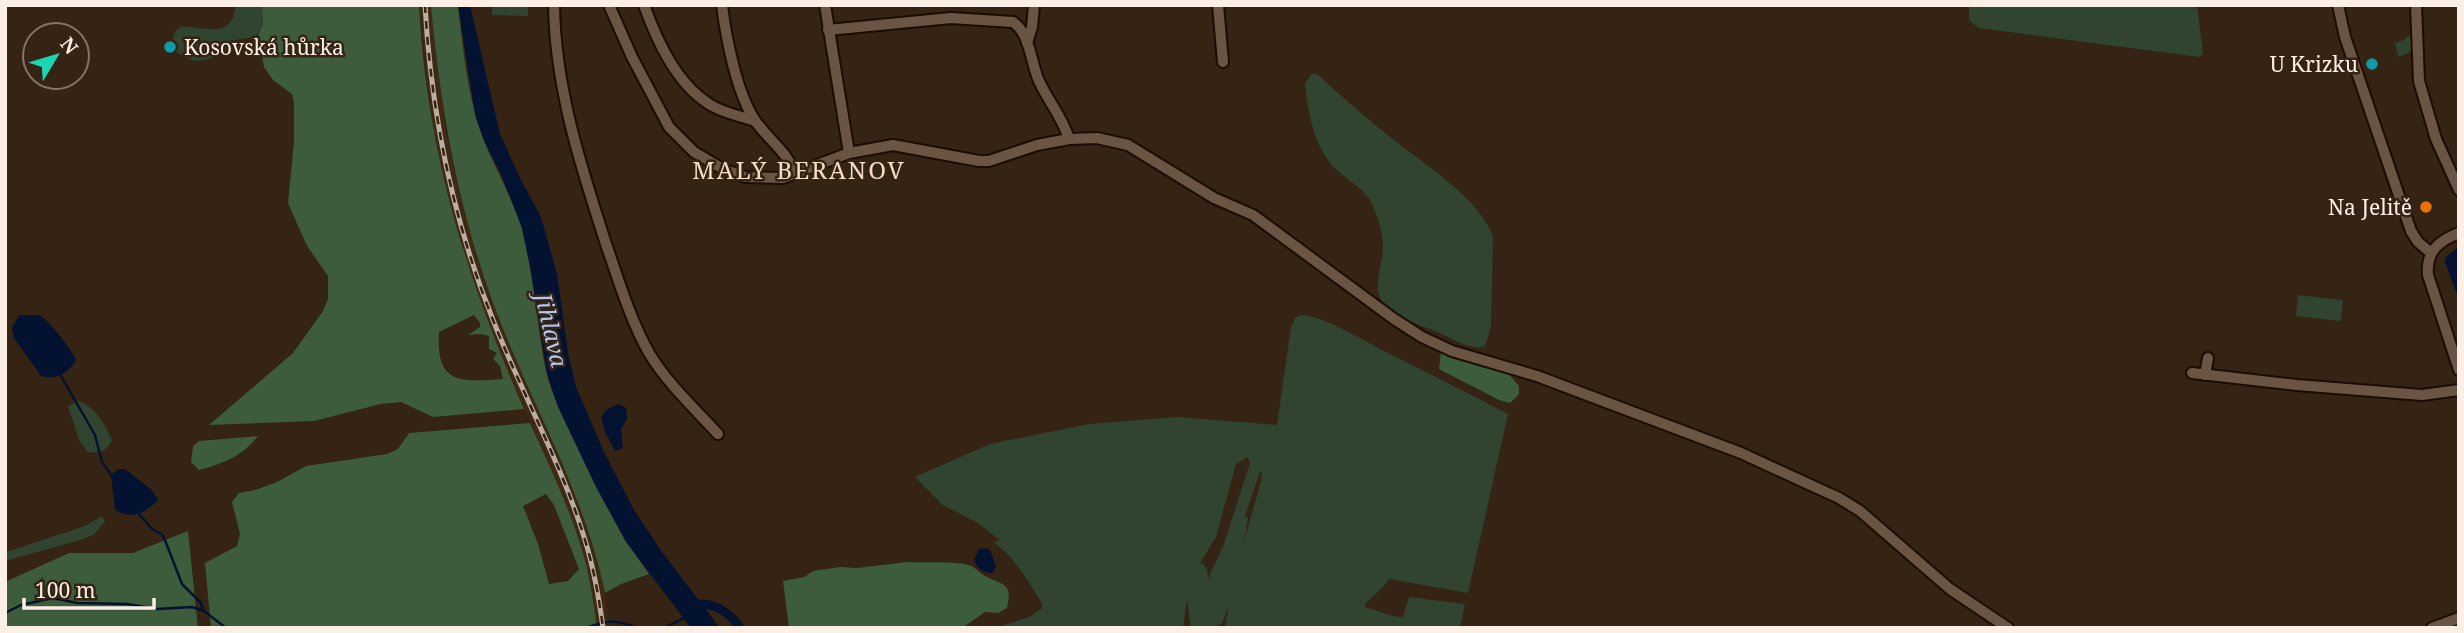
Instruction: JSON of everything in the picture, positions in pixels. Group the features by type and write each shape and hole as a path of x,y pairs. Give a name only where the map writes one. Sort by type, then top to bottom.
{"street":[{"path":"554,5 559,61 574,141 625,300 636,328 657,366 718,434"},
{"path":"609,5 669,127 694,152 715,165 745,177 766,179 796,174 849,153 893,145 964,160 989,161 1037,145 1069,139 1097,138 1117,141 1137,150 1214,198 1253,215 1394,319 1452,351 1538,376 1741,453 1839,498 1860,511 1950,589 2008,628"},
{"path":"644,5 661,47 701,98 711,106 755,121"},
{"path":"722,5 729,48 755,121 779,145 796,174"},
{"path":"825,5 849,153"},
{"path":"944,5 946,18"},
{"path":"1027,43 1034,5"},
{"path":"1218,5 1223,62"},
{"path":"2338,5 2345,37 2412,231 2418,242 2431,253"},
{"path":"2416,5 2419,81 2435,139 2459,190"},
{"path":"828,30 946,18 1013,22 1018,25 1027,43 1038,79 1066,126 1069,139"},
{"path":"2459,233 2439,242 2431,253 2427,267 2459,370"},
{"path":"2204,375 2208,358"},
{"path":"2192,373 2422,395 2459,390"},
{"path":"2432,628 2459,618"}],"shaded area":[{"path":"419,5 431,5 446,131 462,204 482,271 498,317 584,515 599,563 610,628 597,628 592,596 562,494 486,321 459,242 433,133"}],"green space":[{"path":"235,5 262,5 263,25 255,37 235,40 222,55 205,60 194,61 170,49 175,32 180,27 223,28 229,24"},
{"path":"262,5 419,5 430,111 452,212 484,310 524,409 433,417 401,402 381,404 314,421 209,425 293,353 323,311 328,299 328,276 307,246 288,203 294,142 294,103 292,94 273,80 264,67 258,34 263,25","holes":["474,315 480,327 468,335 489,336 489,349 497,353 493,359 500,366 503,379 462,379 446,371 441,362 439,332"]},
{"path":"431,5 458,5 467,74 478,125 522,229 546,371 552,390 610,511 649,574 605,593 585,521 512,351 472,240 446,124"},
{"path":"492,5 528,5 528,16 492,15"},
{"path":"1969,5 2197,5 2203,54 2199,57 1979,28 1969,20"},
{"path":"2413,33 2413,51 2398,57 2395,43"},
{"path":"1312,74 1317,74 1378,127 1453,186 1487,224 1493,237 1491,327 1485,346 1462,344 1391,311 1384,304 1378,289 1383,246 1379,222 1367,196 1338,171 1323,153 1318,142 1310,118 1305,83"},
{"path":"2298,295 2343,300 2341,321 2296,316"},
{"path":"1300,315 1308,316 1331,324 1508,414 1468,593 1389,579 1365,604 1366,608 1403,617 1409,597 1465,604 1460,628 1225,628 1229,606 1218,628 1191,628 1187,599 1183,628 994,628 1030,617 1042,608 1042,604 1015,563 994,542 1000,540 976,522 943,505 915,477 990,444 1089,424 1177,417 1277,425 1291,327 1295,318","holes":["1248,457 1250,463 1224,544 1208,579 1207,569 1202,563 1199,565 1216,537 1236,464","1260,471 1261,481 1244,542 1248,518 1245,516"]},
{"path":"1441,351 1487,368 1506,371 1519,386 1519,394 1510,403 1499,400 1439,369"},
{"path":"79,401 95,412 112,440 103,451 88,452 80,442 68,406"},
{"path":"530,423 561,492 581,546 597,628 211,628 205,563 237,546 240,534 232,502 239,493 277,482 306,466 387,454 398,449 409,433","holes":["546,494 554,505 579,569 568,581 549,584 538,544 523,506"]},
{"path":"258,436 246,449 224,462 199,470 191,462 193,446 199,441"},
{"path":"102,516 105,522 93,535 5,561 6,552 85,526"},
{"path":"188,531 198,628 5,628 5,582 69,553 133,553"},
{"path":"907,562 971,566 984,576 1006,586 1009,594 1007,608 998,613 985,612 962,628 789,628 783,581 804,577 813,571"}],"water":[{"name":"Jihlava","path":"458,5 470,5 500,134 541,217 557,274 568,353 576,387 604,452 634,510 662,552 720,628 691,628 626,542 558,407 547,374 522,228 475,115"},
{"path":"2459,246 2459,300 2445,262 2446,257"},
{"path":"19,315 41,316 49,324 66,343 76,360 69,369 57,376 41,376 14,338 12,328"},
{"path":"619,404 626,408 627,418 621,430 623,448 615,451 601,418 606,410"},
{"path":"119,469 125,469 152,490 158,500 138,514 115,510 111,475"},
{"path":"979,549 990,550 996,566 993,573 981,570 974,560"}],"waterway":[{"path":"61,376 95,435 102,462 111,475"},
{"path":"139,514 152,529 163,535 182,584 201,603 203,609"},
{"path":"5,613 21,605 53,598 77,603 127,604 157,609 192,607 204,611 226,628"},
{"path":"690,605 711,605 729,615 739,626"},
{"path":"664,628 686,617"},
{"path":"585,628 612,622 638,628"},
{"path":"568,628 575,628"}],"railway":[{"path":"425,5 439,126 466,244 493,320 576,512 591,562 603,628"}],"place":[{"name":"Kosovská hůrka","path":"170,47"},
{"name":"U Krizku","path":"2372,64"},
{"name":"Na Jelitě","path":"2426,207"}],"district":[{"name":"MALÝ BERANOV","path":"799,169"}]}
